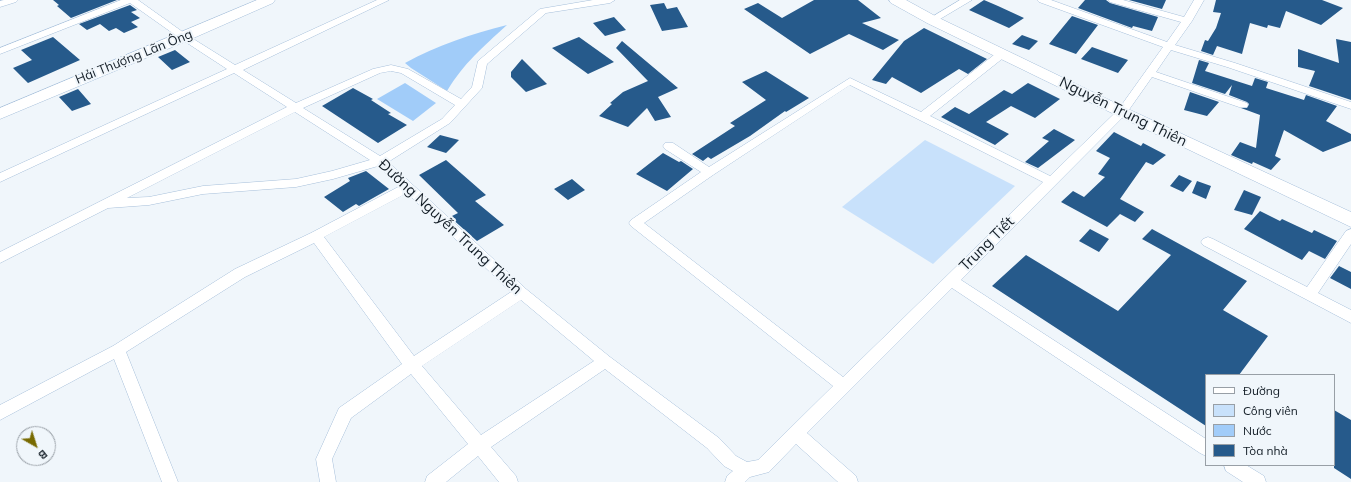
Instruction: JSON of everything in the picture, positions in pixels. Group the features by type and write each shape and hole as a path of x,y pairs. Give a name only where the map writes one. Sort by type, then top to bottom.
{"street":[{"path":"0,4 13,0"},
{"path":"0,51 131,0"},
{"name":"Đường Nguyễn Trung Thiên","path":"131,0 184,37 380,161 521,294 605,361 713,443 730,461 750,470"},
{"name":"Hải Thượng Lãn Ông","path":"0,114 268,0"},
{"path":"0,178 384,0"},
{"path":"106,204 149,201 203,190 296,183 333,175 380,161 446,121 477,88 482,63 543,11 610,0"},
{"name":"Nguyễn Trung Thiên","path":"896,0 932,20 1003,53 1122,112 1351,220"},
{"path":"932,20 967,0"},
{"path":"1042,0 1169,46 1231,65 1351,106"},
{"path":"1113,0 1187,21"},
{"name":"Trung Tiết","path":"733,482 750,470 764,466 1122,112 1187,21 1199,0"},
{"path":"922,117 1003,53"},
{"path":"0,258 296,107 377,71 391,68 404,71 462,104"},
{"path":"1150,73 1242,105"},
{"path":"844,386 635,223 709,172 850,81 1051,181"},
{"path":"669,146 709,172"},
{"path":"0,413 118,350 240,273 316,236 408,187"},
{"path":"1309,295 1351,234"},
{"path":"316,236 412,365 510,482"},
{"path":"1208,242 1351,317"},
{"path":"951,280 1205,447"},
{"path":"328,482 324,459 334,434 345,413 412,365 521,294"},
{"path":"118,350 170,482"},
{"path":"433,482 479,446 605,361"},
{"path":"796,434 850,482"},
{"path":"1234,466 1258,482"}],"green space":[{"path":"925,140 1015,186 933,264 842,207"}],"water":[{"path":"507,25 467,64 447,91 405,63 455,41"},
{"path":"405,83 436,103 413,121 377,99"}],"building":[{"path":"53,0 117,0 71,18 57,6 59,5"},
{"path":"814,0 858,0 881,18 862,23 899,40 883,50 849,34 810,54 744,9 758,3 782,18"},
{"path":"984,0 1024,18 1009,28 969,10"},
{"path":"1085,0 1106,0 1110,3 1158,17 1152,31 1133,26 1132,28 1078,8"},
{"path":"1129,0 1166,0 1162,9"},
{"path":"1216,0 1322,0 1343,8 1321,25 1286,11 1280,28 1268,25 1267,28 1250,23 1242,54 1217,46 1213,55 1201,51 1205,40 1208,41 1216,28 1221,13 1213,12"},
{"path":"664,3 667,9 677,7 688,27 662,31 650,5"},
{"path":"130,5 137,10 131,12 140,18 131,22 138,27 124,33 116,28 109,31 100,24 87,30 79,24"},
{"path":"1072,16 1098,25 1076,54 1049,44"},
{"path":"614,17 626,30 605,36 593,23"},
{"path":"924,28 987,59 968,74 959,69 921,93 892,77 886,84 872,80 904,41"},
{"path":"1022,35 1038,41 1029,50 1012,44"},
{"path":"53,37 80,60 28,83 13,68 32,60 21,50"},
{"path":"579,37 614,62 588,74 552,48"},
{"path":"1336,39 1351,42 1351,100 1309,86 1315,71 1298,67 1298,49 1339,63"},
{"path":"622,41 678,88 658,97 671,117 655,121 647,108 628,127 599,116 612,104 610,103 623,92 648,81 616,48"},
{"path":"1092,47 1128,60 1118,73 1081,59"},
{"path":"175,50 190,62 172,70 158,57"},
{"path":"522,59 547,84 526,92 511,77 511,72"},
{"path":"1199,60 1209,63 1205,71 1252,86 1255,78 1268,82 1266,88 1304,100 1306,95 1337,106 1326,121 1351,134 1351,141 1323,152 1284,130 1275,156 1281,159 1271,170 1231,155 1240,142 1256,148 1260,115 1241,108 1247,108 1249,104 1229,95 1232,85 1225,94 1192,83"},
{"path":"766,71 809,98 786,112 785,111 750,136 711,159 708,157 703,161 692,154 735,126 730,123 766,100 742,82"},
{"path":"1028,83 1060,99 1035,118 1011,106 986,122 1009,134 995,145 941,117 955,107 969,114 1004,90 1012,94"},
{"path":"353,88 373,99 371,100 391,113 388,114 407,125 378,143 322,106"},
{"path":"78,89 91,104 72,111 59,97"},
{"path":"1190,92 1219,102 1207,116 1184,110"},
{"path":"1054,129 1075,140 1038,168 1025,162 1049,141 1042,138"},
{"path":"1114,132 1141,146 1143,143 1166,155 1153,165 1146,162 1120,199 1144,212 1135,222 1120,214 1107,227 1061,202 1073,191 1084,197 1105,177 1098,174 1110,158 1096,151"},
{"path":"440,135 459,140 446,153 427,147"},
{"path":"663,153 679,162 681,161 693,169 667,191 636,174"},
{"path":"446,160 486,195 475,201 504,225 477,241 450,217 458,213 419,175"},
{"path":"366,171 389,189 359,206 356,204 343,212 324,197 350,181 348,178"},
{"path":"1179,175 1192,181 1183,192 1170,186"},
{"path":"572,179 585,190 568,200 554,189"},
{"path":"1197,181 1211,186 1206,199 1192,193"},
{"path":"1244,190 1261,197 1252,215 1234,210"},
{"path":"1260,211 1280,221 1282,219 1312,233 1314,230 1337,241 1325,259 1309,251 1302,260 1244,229"},
{"path":"1090,229 1109,239 1099,252 1079,241"},
{"path":"1152,229 1247,281 1223,310 1268,336 1240,374 1205,374 1205,425 992,286 1026,255 1118,311 1171,255 1142,239"},
{"path":"1339,266 1351,272 1351,289 1330,278"},
{"path":"1335,411 1351,420 1351,479 1334,468"}]}
